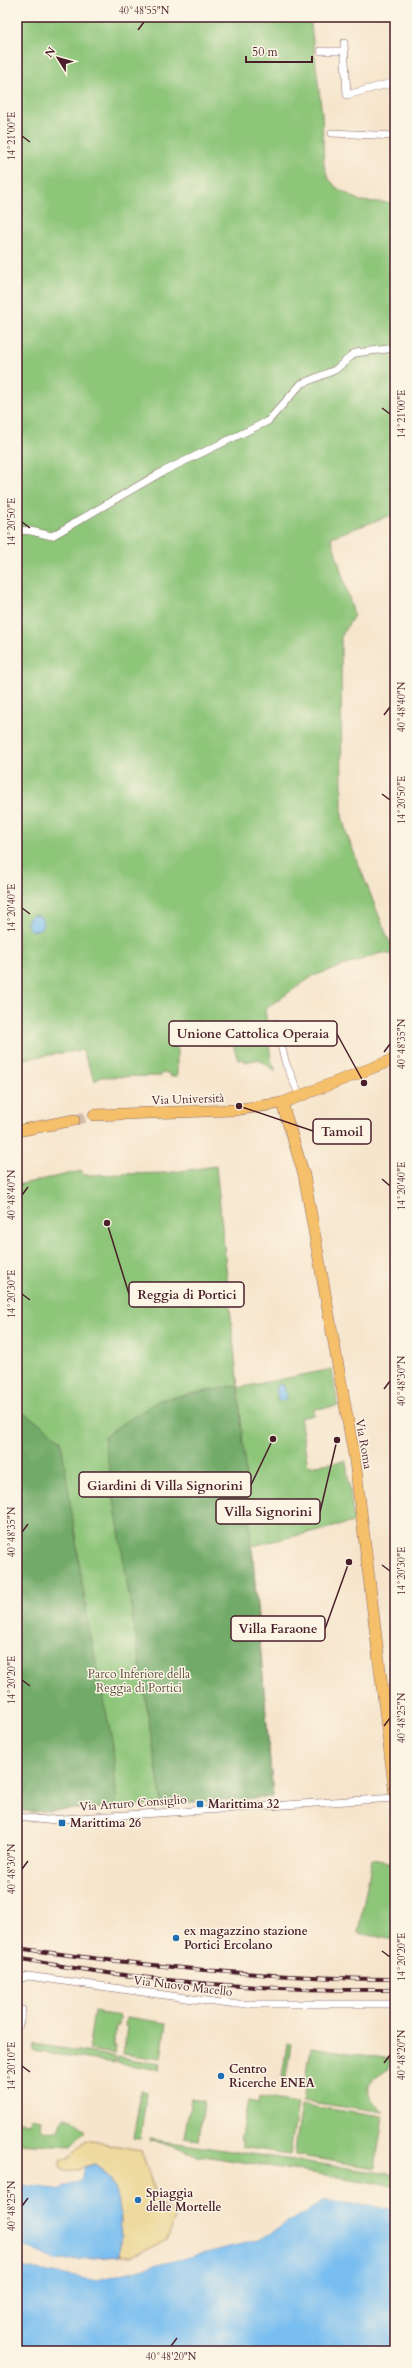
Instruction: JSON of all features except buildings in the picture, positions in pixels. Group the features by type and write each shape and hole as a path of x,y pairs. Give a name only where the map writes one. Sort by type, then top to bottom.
{"main road":[{"name":"Via Università","path":"94,1115 234,1110 282,1102 299,1094 395,1060"},
{"name":"Via Roma","path":"282,1102 304,1175 355,1461 395,1795"},
{"path":"17,1131 74,1120"}],"street":[{"path":"344,43 347,95 395,82"},
{"path":"321,51 345,51"},
{"path":"332,133 395,136"},
{"path":"17,530 31,530 52,536 162,472 268,421 301,384 335,370 355,353 395,348"},
{"path":"275,1023 286,1064 299,1094"},
{"name":"Via Arturo Consiglio","path":"17,1817 46,1820 395,1798"},
{"name":"Via Nuovo Macello","path":"17,1980 28,1976 229,2004 395,2004"},
{"path":"17,2009 22,2010 19,2025"}],"green space":[{"path":"17,17 310,17 322,114 324,165 328,178 337,188 360,201 395,203 395,514 331,537 354,615 341,637 342,816 347,835 387,936 395,951 395,955 381,953 313,976 265,1009 271,1060 276,1071 258,1059 245,1062 244,1059 238,1060 233,1045 177,1042 177,1076 170,1076 169,1073 162,1073 161,1076 101,1077 95,1081 82,1050 17,1060"},
{"name":"Parco Inferiore della Reggia di Portici","path":"216,1166 238,1388 332,1369 338,1406 314,1409 314,1415 300,1418 308,1466 346,1461 354,1522 252,1546 273,1797 30,1812 17,1810 17,1185 82,1171 83,1175 167,1173"},
{"path":"238,1385 273,1797 162,1804 104,1436 159,1400"},
{"path":"17,1409 42,1425 61,1440 88,1622 113,1745 117,1807 30,1812 17,1810"},
{"path":"372,1859 395,1863 395,1940 358,1933"},
{"path":"94,2012 120,2016 119,2026 116,2026 113,2046 116,2046 115,2054 88,2050"},
{"path":"126,2017 166,2023 161,2059 123,2054 127,2027 125,2026"},
{"path":"287,2043 291,2044 286,2078 282,2078"},
{"path":"34,2044 116,2057 115,2063 33,2051"},
{"path":"311,2047 391,2059 389,2069 374,2079 370,2084 369,2089 369,2095 372,2101 384,2113 303,2101"},
{"path":"118,2057 160,2064 159,2070 117,2063"},
{"path":"141,2091 147,2092 140,2139 133,2138"},
{"path":"260,2097 298,2103 290,2154 242,2147 242,2140 240,2140 248,2101 259,2103"},
{"path":"191,2099 204,2101 199,2140 184,2138"},
{"path":"302,2105 383,2117 375,2168 294,2155"},
{"path":"31,2118 42,2120 41,2128 45,2133 59,2130 63,2118 73,2119 85,2131 71,2146 17,2143 17,2124 20,2121 26,2124 30,2123"},
{"path":"149,2139 395,2175 395,2186 197,2155 169,2144 149,2141"}],"sand":[{"name":"Spiaggia delle Mortelle","path":"86,2140 141,2150 159,2203 176,2215 167,2240 132,2256 119,2256 121,2218 95,2164 68,2172 61,2169 60,2164 62,2159 68,2159"}],"water":[{"path":"35,915 41,917 43,923 41,929 35,931 29,929 27,923 29,917"},
{"path":"280,1384 284,1386 287,1400 278,1401 276,1387"},
{"path":"95,2164 105,2173 117,2194 120,2218 119,2256 58,2261 17,2244 17,2184 59,2189 82,2179 84,2167"},
{"path":"325,2200 395,2209 395,2351 17,2351 17,2266 95,2280 260,2239"}],"pier":[{"path":"84,2167 82,2179 59,2189 17,2184 17,2182 58,2187 80,2178 82,2168"},
{"path":"324,2198 395,2207 395,2209 325,2200 260,2239 95,2280 17,2266 17,2264 95,2278 259,2237"},
{"path":"17,2244 58,2261 121,2257 58,2263 17,2246"}],"tunnel":[{"path":"74,1120 94,1115"}],"railway":[{"path":"17,1948 158,1966 253,1974 300,1977 395,1979"},
{"path":"17,1958 157,1979 252,1987 395,1990"}],"place":[{"name":"Unione Cattolica Operaia","path":"364,1083"},
{"name":"Tamoil","path":"239,1106"},
{"name":"Reggia di Portici","path":"107,1223"},
{"name":"Giardini di Villa Signorini","path":"273,1439"},
{"name":"Villa Signorini","path":"337,1440"},
{"name":"Villa Faraone","path":"349,1562"},
{"name":"Marittima 32","path":"200,1804"},
{"name":"Marittima 26","path":"62,1823"},
{"name":"ex magazzino stazione Portici Ercolano","path":"176,1938"},
{"name":"Centro Ricerche ENEA","path":"221,2076"},
{"name":"Spiaggia delle Mortelle","path":"138,2200"}]}
